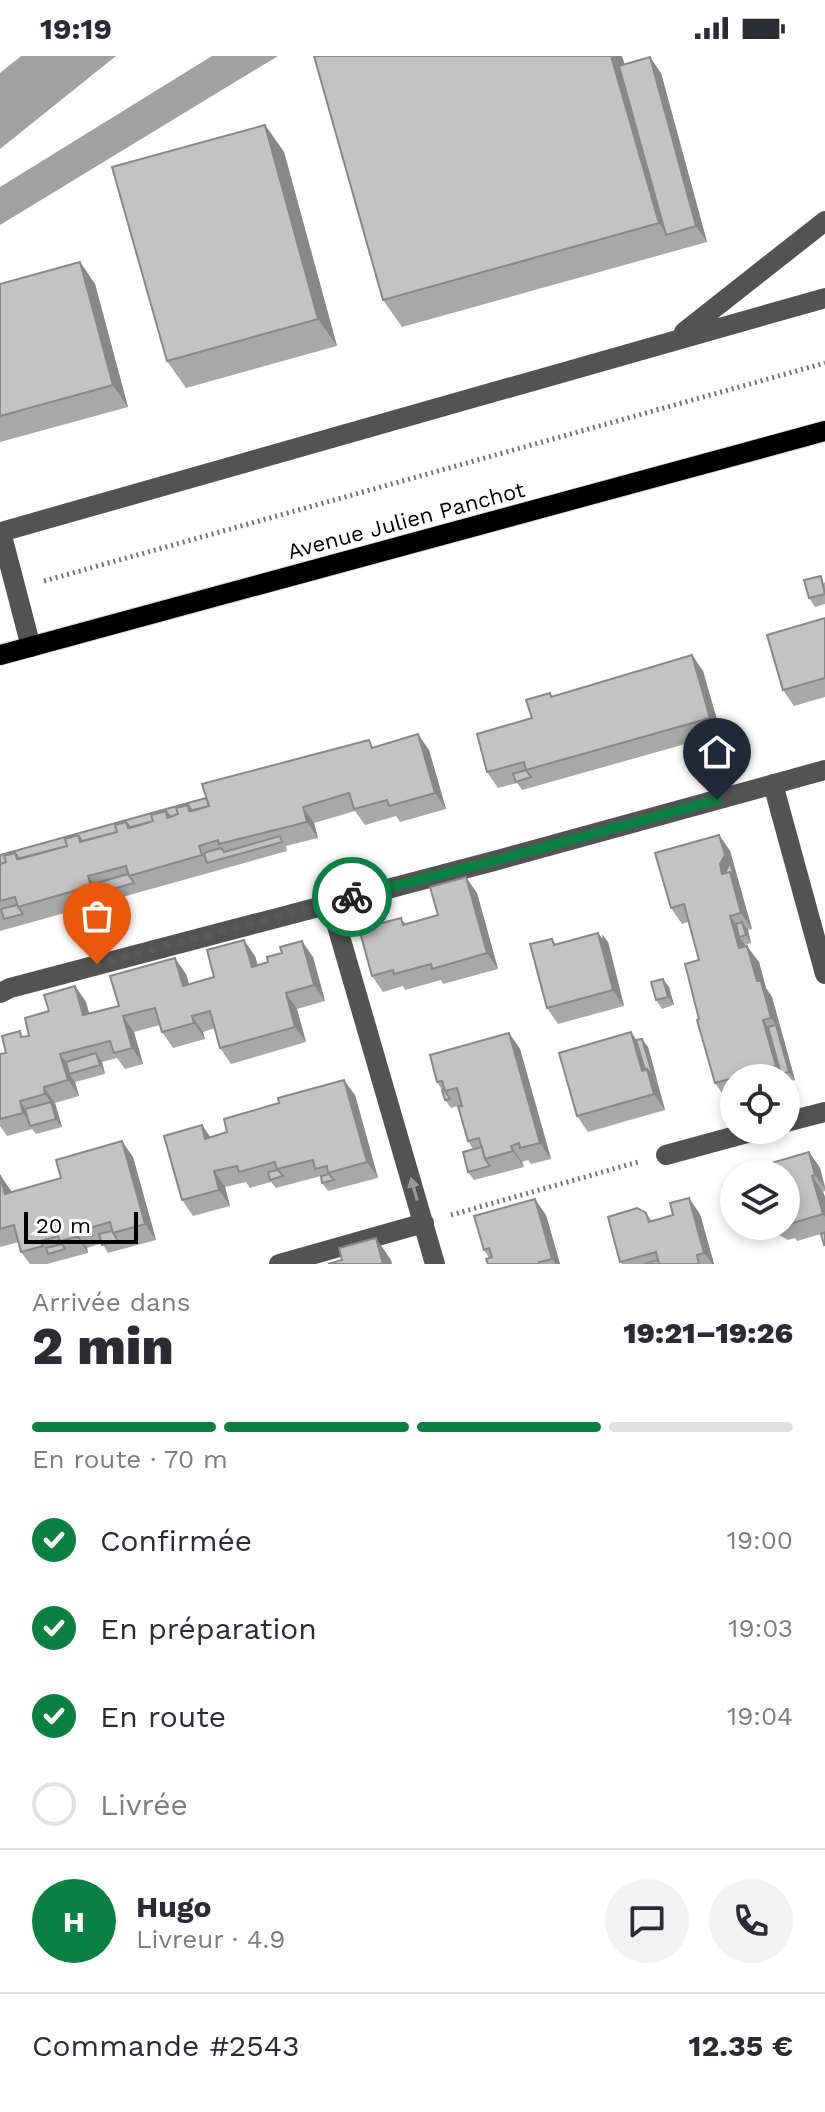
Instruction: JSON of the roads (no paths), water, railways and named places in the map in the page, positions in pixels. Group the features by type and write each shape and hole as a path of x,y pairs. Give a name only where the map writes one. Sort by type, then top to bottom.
{"main road":[{"name":"Avenue Julien Panchot","path":"0,655 825,431"}],"street":[{"path":"674,340 825,221"},
{"path":"31,647 0,532 825,298"},
{"path":"0,993 825,770"},
{"path":"773,784 825,974"},
{"path":"330,902 435,1264"},
{"path":"800,1118 825,1112"},
{"path":"666,1155 720,1140"},
{"path":"279,1264 424,1223"}]}
